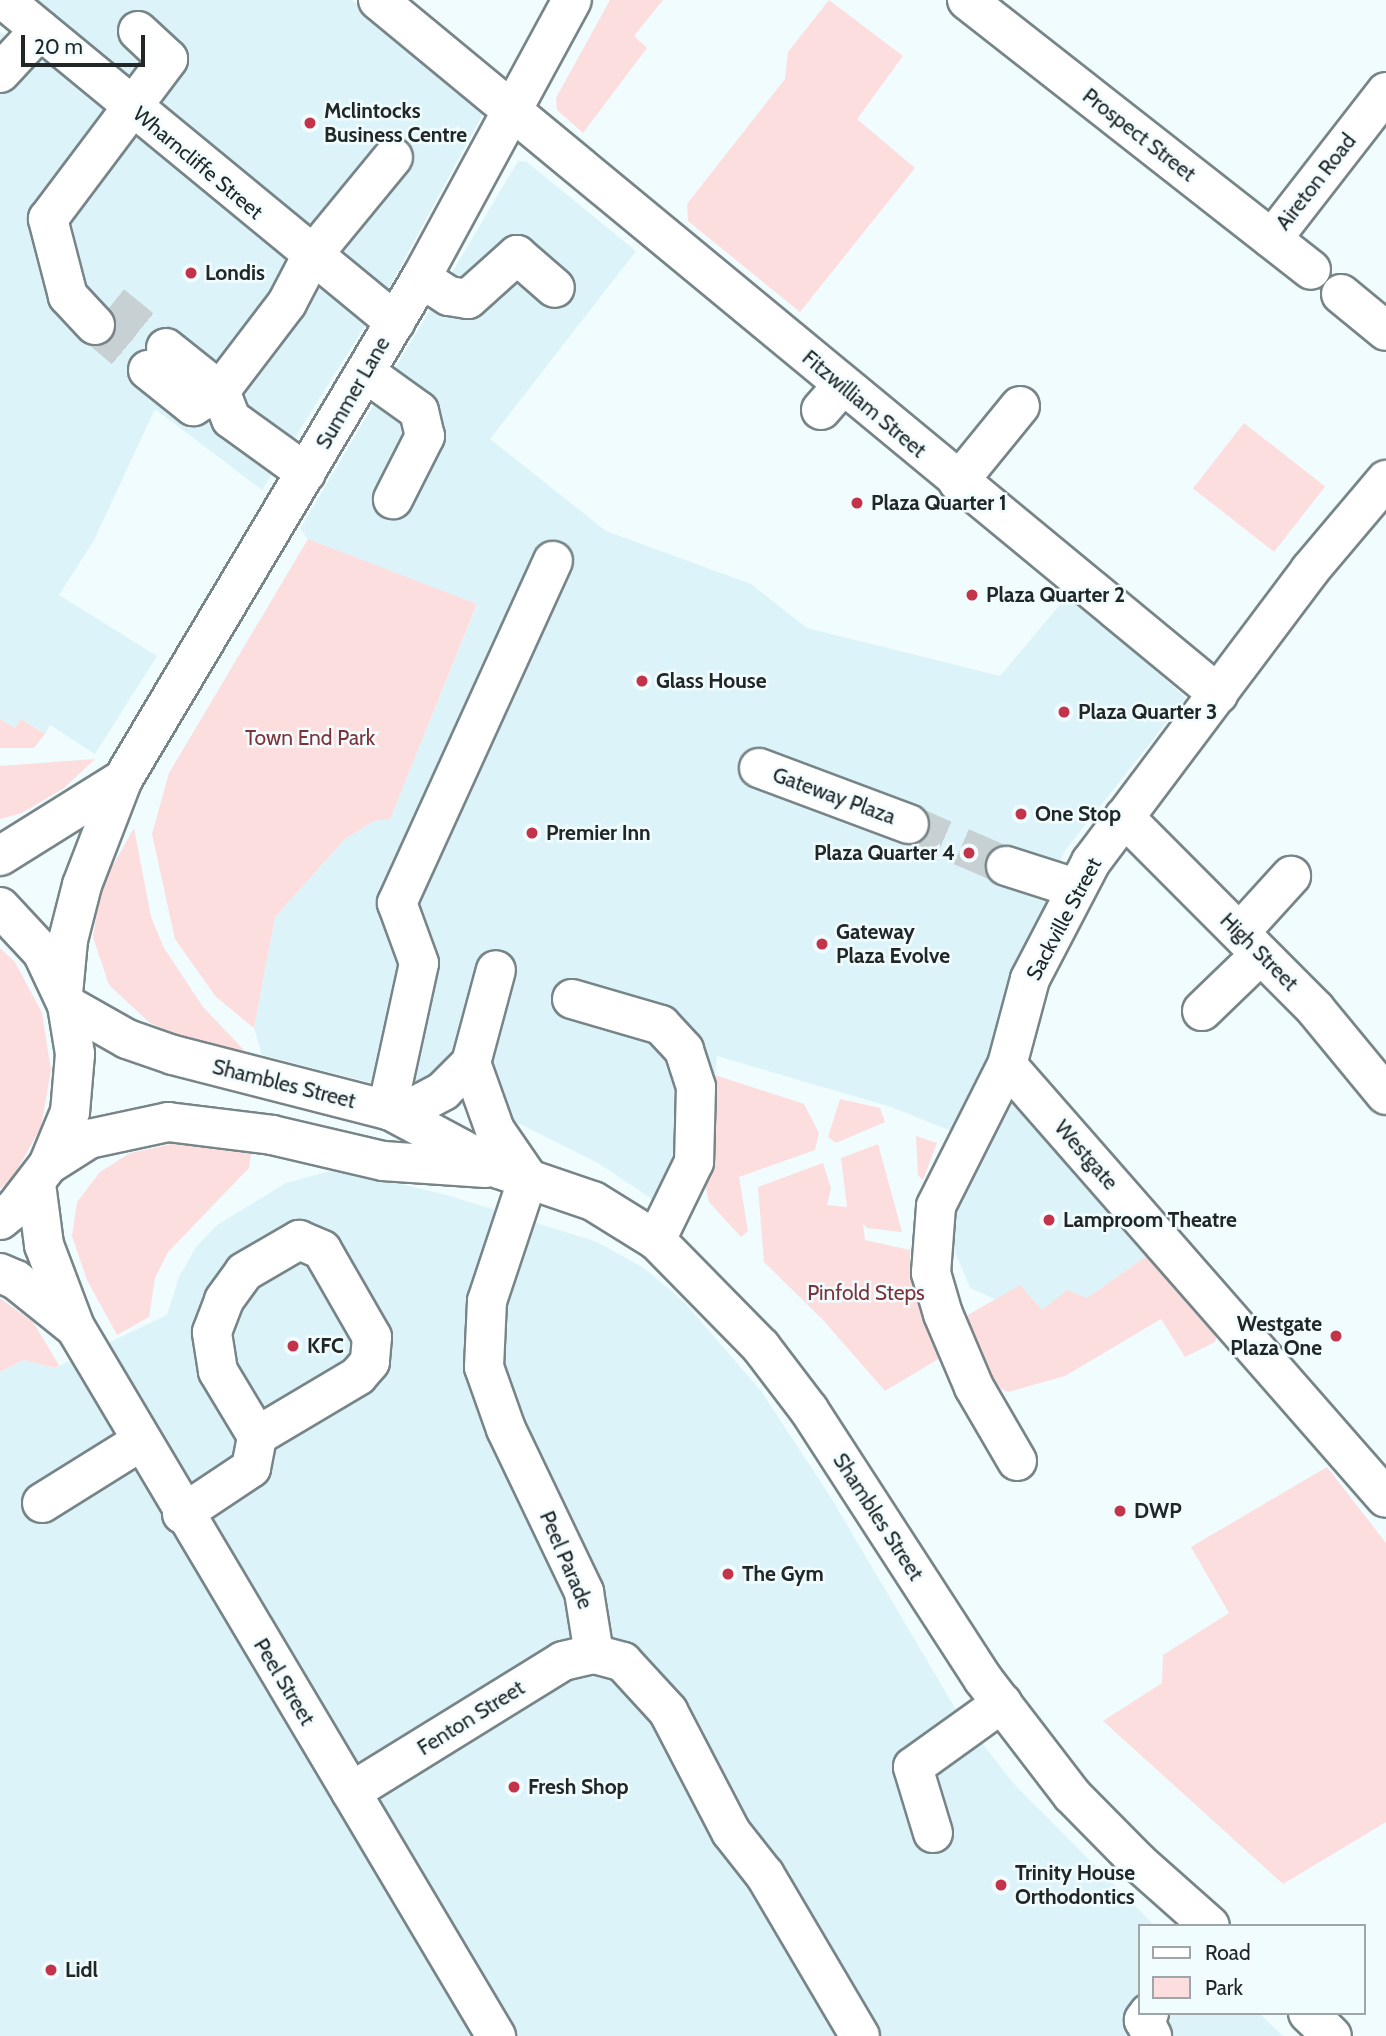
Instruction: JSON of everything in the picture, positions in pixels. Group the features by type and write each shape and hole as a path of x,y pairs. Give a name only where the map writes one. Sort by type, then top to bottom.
{"main road":[{"name":"Wharncliffe Street","path":"4,0 311,257 395,322"},
{"name":"Fitzwilliam Street","path":"378,0 513,111 832,398 958,482 1218,694"},
{"name":"Summer Lane","path":"65,1000 68,940 82,885 123,779 421,278 572,0"},
{"name":"Prospect Street","path":"967,0 1311,270"},
{"path":"0,73 40,30"},
{"path":"104,315 54,244 48,219 168,58 138,31"},
{"name":"Aireton Road","path":"1272,239 1386,92"},
{"path":"220,391 287,303 311,257 393,157"},
{"path":"421,278 449,296 468,299 517,255 555,288"},
{"path":"1341,294 1386,331"},
{"path":"157,359 220,391 231,419 306,473"},
{"path":"366,373 419,411 425,436 393,499"},
{"path":"958,482 1020,405"},
{"name":"Sackville Street","path":"1017,1461 974,1387 940,1303 931,1273 931,1241 936,1206 1007,1065 1030,979 1075,888 1124,817 1310,570 1383,489"},
{"path":"496,970 471,1063 443,1091 417,1104 389,1110 419,963 397,903 553,561"},
{"name":"Gateway Plaza","path":"759,768 909,824"},
{"name":"Summer Lane","path":"0,856 123,779"},
{"name":"High Street","path":"1124,817 1316,1010 1386,1095"},
{"path":"1006,866 1075,888"},
{"path":"1202,1011 1250,943 1291,876"},
{"path":"0,906 42,952 65,1000 75,1054 70,1112 42,1175 0,1220"},
{"path":"572,999 661,1025 684,1050 695,1087 694,1162 656,1240"},
{"name":"Shambles Street","path":"65,1000 127,1039 173,1055 389,1110 513,1173 593,1201 656,1240 761,1347 809,1410 1002,1703 1072,1795 1138,1863 1208,1924"},
{"path":"471,1063 513,1173"},
{"name":"Westgate","path":"1007,1065 1386,1498"},
{"name":"Shambles Street","path":"42,1175 89,1139 168,1122 262,1133 383,1161 513,1173"},
{"name":"Peel Parade","path":"513,1173 486,1301 484,1367 506,1429 584,1592 594,1654"},
{"name":"Peel Street","path":"42,1175 44,1245 75,1327 182,1514 496,2036"},
{"path":"182,1514 251,1468 257,1436 218,1371 212,1332 224,1300 244,1272 299,1240 322,1250 372,1337 370,1362 358,1376 257,1436"},
{"name":"Peel Street","path":"0,1273 16,1280 75,1327"},
{"path":"43,1503 140,1443"},
{"path":"594,1654 623,1662 676,1706 697,1742 731,1832 765,1875 860,2036"},
{"name":"Fenton Street","path":"351,1792 563,1661 594,1654"},
{"path":"933,1833 913,1767 1002,1703"},
{"path":"1148,2015 1144,2020 1152,2036"},
{"path":"1310,2015 1332,2036"}],"shaded area":[{"path":"35,0 352,0 486,108 390,286 262,490 155,409 94,540 59,595 157,656 95,754 50,725 45,734 21,719 15,728 0,719 0,32 5,36"},
{"path":"518,161 527,162 636,251 490,439 606,531 751,584 807,628 1000,676 1069,594 1186,698 1064,852 992,1054 1154,1251 1087,1298 1035,1317 970,1288 948,1235 954,1132 891,1107 717,1056 704,1180 679,1217 598,1163 506,1117 262,1055 254,1028 275,917 345,839 374,821 390,818 477,605 308,539 300,529"},
{"path":"338,1169 447,1195 597,1242 644,1268 685,1303 761,1391 830,1496 955,1708 1014,1784 1153,1924 1138,1924 1138,2015 1261,2015 1283,2036 0,2036 0,1372 24,1360 55,1368 167,1315 179,1277 196,1247 217,1225 286,1183"}],"green space":[{"path":"610,0 663,0 634,36 647,48 583,133 557,110 556,98"},
{"path":"829,0 903,56 857,119 915,168 800,312 688,221 687,204 785,79 788,52"},
{"path":"1244,423 1325,486 1274,552 1193,488"},
{"name":"Town End Park","path":"308,539 477,604 390,819 374,821 345,839 275,917 254,1028 216,997 175,939 152,834 169,773"},
{"path":"0,719 15,728 21,719 45,734 34,748 0,748"},
{"path":"95,759 64,788 22,813 0,819 0,766"},
{"path":"134,828 151,917 164,948 203,1007 246,1052 186,1039 150,1023 109,985 93,937 97,911 107,876"},
{"path":"0,948 15,962 42,1013 51,1070 41,1127 13,1177 0,1189"},
{"path":"715,1075 804,1104 819,1133 815,1150 739,1177 748,1231 741,1237 709,1202 704,1180"},
{"path":"840,1099 880,1108 885,1122 836,1143 828,1137"},
{"path":"916,1136 937,1143 923,1180 918,1175"},
{"path":"177,1143 251,1154 249,1168 168,1252 155,1278 149,1317 117,1335 87,1280 72,1236 77,1202 100,1172 130,1153"},
{"name":"Pinfold Steps","path":"878,1144 902,1232 867,1228 863,1223 865,1240 910,1250 910,1270 940,1358 885,1391 823,1320 764,1262 758,1187 823,1163 831,1188 827,1205 847,1207 841,1158"},
{"path":"1154,1251 1217,1330 1215,1342 1185,1357 1161,1319 1065,1376 1008,1392 985,1381 961,1319 1020,1285 1042,1310 1067,1290 1087,1298"},
{"path":"0,1298 33,1322 59,1365 55,1368 24,1360 0,1372"},
{"path":"1327,1467 1386,1543 1386,1822 1283,1884 1103,1721 1162,1683 1163,1655 1229,1613 1191,1547"}],"tunnel":[{"path":"112,304 166,348"},
{"path":"95,325 148,370"},
{"path":"909,824 1006,866"}],"place":[{"name":"Mclintocks Business Centre","path":"310,123"},
{"name":"Londis","path":"191,273"},
{"name":"Plaza Quarter 1","path":"857,503"},
{"name":"Plaza Quarter 2","path":"972,595"},
{"name":"Glass House","path":"642,681"},
{"name":"Plaza Quarter 3","path":"1064,712"},
{"name":"One Stop","path":"1021,814"},
{"name":"Premier Inn","path":"532,833"},
{"name":"Plaza Quarter 4","path":"969,853"},
{"name":"Gateway Plaza Evolve","path":"822,944"},
{"name":"Lamproom Theatre","path":"1049,1220"},
{"name":"Westgate Plaza One","path":"1336,1336"},
{"name":"KFC","path":"293,1346"},
{"name":"DWP","path":"1120,1511"},
{"name":"The Gym","path":"728,1574"},
{"name":"Fresh Shop","path":"514,1787"},
{"name":"Trinity House Orthodontics","path":"1001,1885"},
{"name":"Lidl","path":"51,1970"}]}
